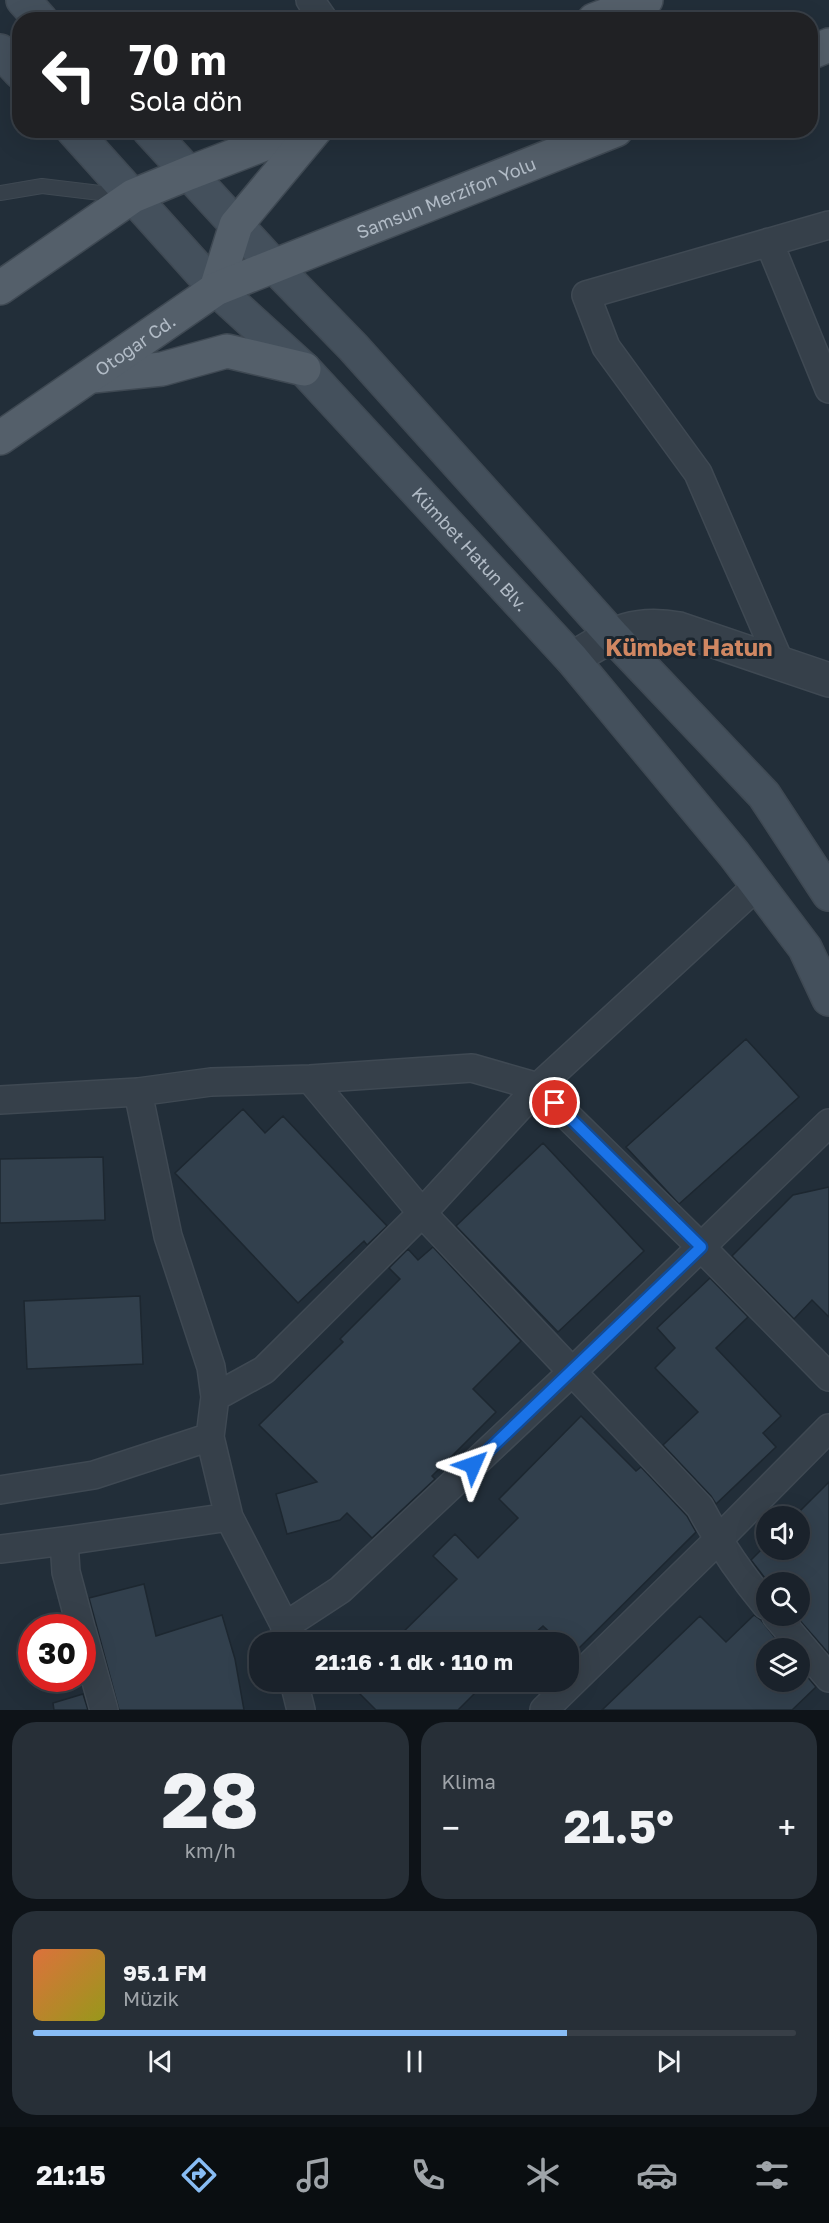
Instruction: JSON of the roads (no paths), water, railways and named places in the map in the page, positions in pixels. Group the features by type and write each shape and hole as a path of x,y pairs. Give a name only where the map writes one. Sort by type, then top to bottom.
{"main road":[{"path":"23,0 34,12"},
{"path":"614,12 645,0"},
{"path":"0,51 12,64"},
{"name":"Kümbet Hatun Blv.","path":"80,138 216,289 304,369 572,659 758,885 806,948 829,999"},
{"path":"156,138 353,348 612,635 764,795 829,894"},
{"path":"0,288 133,196 280,138"},
{"path":"216,289 236,225 308,138"},
{"name":"Samsun Merzifon Yolu","path":"275,267 596,138"},
{"name":"Otogar Cd.","path":"0,438 216,289 275,267"},
{"path":"89,377 162,369 227,351 304,369"}],"street":[{"path":"780,663 698,473 606,347 586,295 829,225"},
{"path":"769,242 829,389"},
{"path":"572,659 612,635 634,627 658,625 679,629 829,681"},
{"path":"215,1397 264,1371 422,1213 538,1087 758,885"},
{"path":"0,1100 138,1092 211,1082 310,1079 472,1068 538,1087 829,1377"},
{"path":"310,1079 422,1213 700,1507 718,1540 756,1593"},
{"path":"138,1092 168,1236 210,1367 215,1397 210,1437 229,1517 283,1632"},
{"path":"287,1632 340,1590 573,1371 829,1123"},
{"path":"544,1710 829,1428"},
{"path":"0,1490 94,1475 210,1437"},
{"path":"0,1549 229,1517"},
{"path":"64,1541 66,1572 78,1614"},
{"path":"785,1626 829,1678"},
{"path":"96,1681 104,1710"},
{"path":"296,1692 301,1710"}],"lane":[{"path":"0,193 42,186 133,196"}],"district":[{"name":"Kümbet Hatun","path":"689,646"}]}
